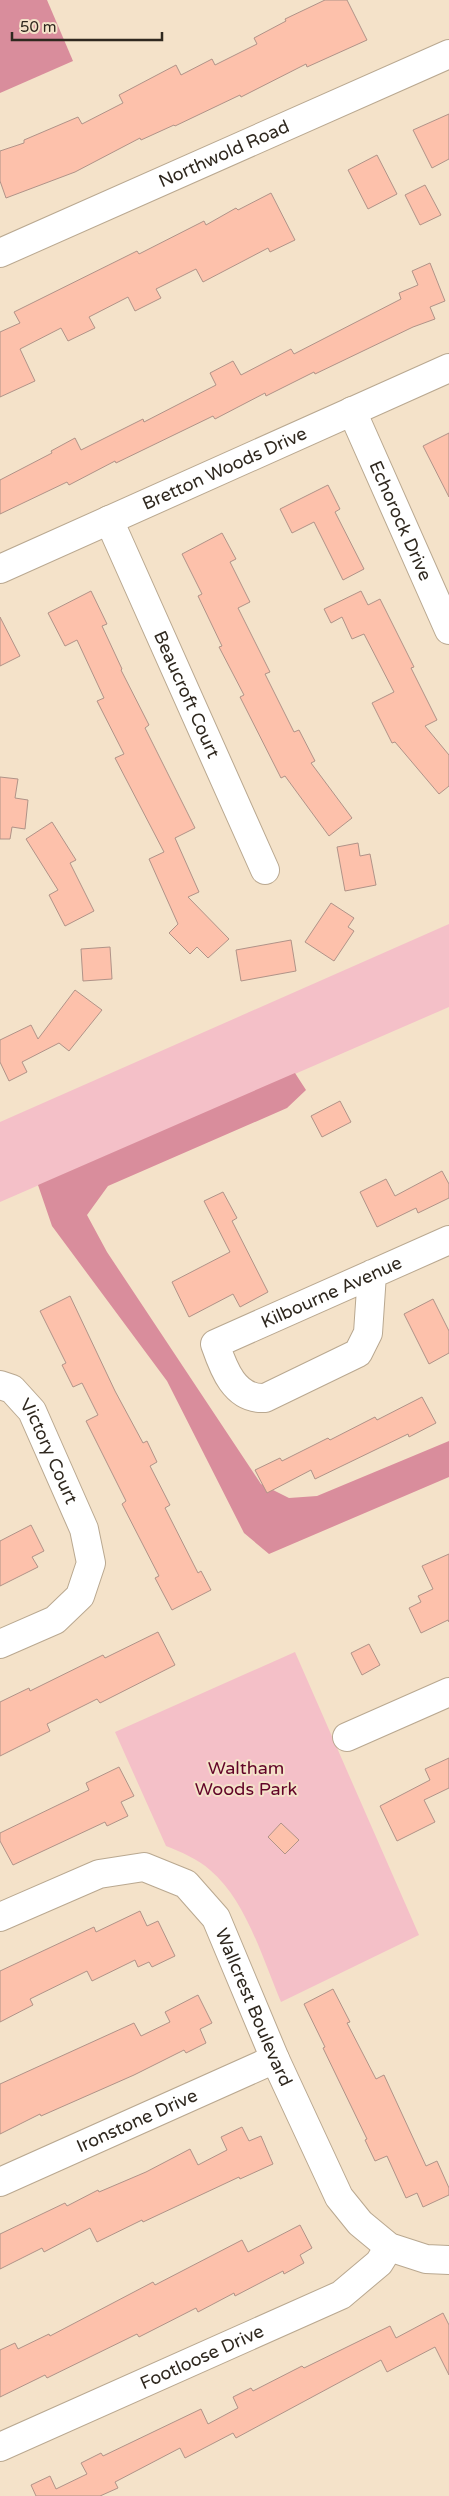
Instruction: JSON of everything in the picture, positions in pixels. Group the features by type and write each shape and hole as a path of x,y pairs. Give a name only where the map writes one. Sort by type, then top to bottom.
{"street":[{"name":"Northwold Road","path":"0,254 449,54"},
{"name":"Bretton Woods Drive","path":"0,569 449,368"},
{"name":"Echorock Drive","path":"352,411 449,630"},
{"name":"Beaucroft Court","path":"109,520 265,870"},
{"name":"Kilbourne Avenue","path":"372,1274 368,1333 358,1353 265,1398 256,1398 229,1380 215,1344 372,1274 449,1240"},
{"name":"Victory Court","path":"0,1385 12,1389 32,1411 84,1530 91,1563 80,1596 55,1620 0,1644"},
{"path":"347,1737 449,1692"},
{"name":"Wallcrest Boulevard","path":"0,1917 99,1874 144,1868 186,1884 216,1918 275,2059 340,2197 360,2223 389,2247 426,2259 449,2260"},
{"name":"Ironstone Drive","path":"0,2182 275,2059"},
{"name":"Footloose Drive","path":"0,2447 341,2295 380,2263 389,2247"}],"green space":[{"path":"449,924 449,1007 0,1202 0,1122"},
{"name":"Waltham Woods Park","path":"295,1652 419,1935 281,2002 244,1914 234,1897 223,1883 200,1862 166,1846 115,1732"}],"shaded area":[{"path":"0,0 47,0 73,61 0,93"},
{"path":"295,1073 306,1090 287,1108 108,1186 87,1215 107,1252 261,1484 289,1498 317,1496 449,1441 449,1477 269,1554 244,1533 167,1381 52,1226 38,1185"}],"building":[{"path":"325,0 347,0 367,40 307,67 306,64 241,97 240,95 175,126 141,140 140,138 75,172 6,198 0,181 0,151 24,143 24,140 78,117 82,124 123,103 119,95 176,65 181,75 212,59 215,65 257,44 254,38 286,21 285,19"},
{"path":"449,114 449,159 432,168 413,130"},
{"path":"377,155 397,194 368,209 348,170"},
{"path":"425,185 441,215 420,225 405,195"},
{"path":"271,193 295,240 270,252 268,248 203,282 196,269 156,289 161,298 135,311 128,297 89,317 95,328 68,341 61,328 20,349 35,381 0,397 0,332 20,323 14,312 137,251 139,254 204,221 206,225 236,208 238,210"},
{"path":"430,263 445,301 430,307 435,319 413,327 315,374 314,372 266,396 265,393 215,419 213,416 116,463 115,461 69,485 67,482 0,514 0,480 52,453 51,451 75,438 81,450 143,419 144,422 216,385 210,373 233,361 241,375 291,349 294,354 401,299 399,293 418,285 412,271"},
{"path":"449,433 449,497 423,446"},
{"path":"328,485 340,509 335,512 364,569 343,580 314,522 292,533 280,509"},
{"path":"222,533 236,559 230,562 250,602 238,608 270,672 265,674 294,732 299,730 315,761 311,763 352,818 329,836 285,776 281,778 240,697 244,695 219,647 222,646 198,596 202,594 182,554"},
{"path":"91,591 107,624 102,626 121,670 149,725 145,728 195,828 175,838 199,892 188,897 229,939 208,958 197,947 190,954 169,933 178,924 149,859 164,852 115,758 124,754 97,701 104,698 77,640 65,646 48,613"},
{"path":"361,591 368,605 380,599 414,667 411,668 437,720 425,726 449,755 449,786 439,794 395,742 392,743 372,703 394,692 364,634 352,639 342,617 331,623 324,609"},
{"path":"0,617 20,656 0,666"},
{"path":"0,777 18,779 15,798 28,800 25,829 12,827 10,839 0,839"},
{"path":"52,822 76,860 70,863 94,911 65,926 49,895 58,890 26,839"},
{"path":"358,843 360,856 370,854 376,885 345,891 337,847"},
{"path":"331,903 354,918 348,927 354,931 334,961 305,942"},
{"path":"291,940 296,971 241,981 236,950"},
{"path":"110,947 112,979 83,981 81,949"},
{"path":"75,990 102,1010 69,1051 59,1043 22,1062 27,1072 9,1081 0,1062 0,1040 31,1025 38,1039"},
{"path":"340,1101 351,1122 322,1137 311,1116"},
{"path":"442,1171 449,1184 449,1198 418,1213 416,1208 377,1227 360,1192 386,1179 395,1196"},
{"path":"223,1192 237,1218 232,1221 268,1292 240,1307 233,1294 189,1317 172,1282 230,1252 204,1201"},
{"path":"70,1296 115,1391 143,1443 147,1441 157,1462 150,1466 170,1505 165,1508 198,1573 201,1571 211,1590 172,1610 155,1578 159,1576 122,1504 126,1501 86,1421 98,1415 82,1383 73,1387 62,1365 66,1363 40,1311"},
{"path":"433,1299 449,1331 449,1353 429,1364 404,1314"},
{"path":"422,1397 436,1423 409,1437 408,1434 315,1479 311,1470 267,1493 255,1470 280,1458 282,1461 328,1438 330,1440 375,1417 377,1420"},
{"path":"31,1525 44,1551 32,1557 38,1567 0,1586 0,1541"},
{"path":"449,1554 449,1622 448,1620 421,1633 409,1608 421,1602 418,1596 433,1589 422,1566"},
{"path":"158,1632 175,1665 100,1703 97,1699 47,1724 50,1731 0,1756 0,1702 29,1688 30,1691 103,1655 105,1658"},
{"path":"369,1644 380,1665 362,1675 351,1653"},
{"path":"449,1758 449,1788 424,1800 435,1822 397,1841 380,1806 430,1780 425,1769"},
{"path":"119,1767 134,1796 121,1802 128,1816 107,1826 105,1822 13,1865 0,1841 0,1833 89,1790 86,1783"},
{"path":"281,1823 299,1840 285,1854 268,1837"},
{"path":"140,1911 147,1926 158,1921 175,1956 152,1967 149,1962 138,1967 135,1960 92,1981 87,1971 30,1999 33,2005 0,2022 0,1971 94,1927 96,1932"},
{"path":"333,1989 350,2022 347,2023 376,2079 384,2075 426,2166 437,2161 449,2188 449,2195 423,2207 417,2193 406,2198 387,2156 375,2161 365,2140 367,2139 304,2004"},
{"path":"198,1995 212,2023 200,2029 206,2043 186,2053 184,2050 134,2075 41,2116 40,2114 0,2134 0,2084 134,2023 141,2036 170,2022 165,2012"},
{"path":"242,2127 249,2141 261,2136 273,2164 240,2179 239,2177 97,2242 90,2228 44,2252 42,2248 0,2269 0,2234 65,2203 67,2206 98,2190 99,2192 146,2172 190,2149 198,2165 227,2150 221,2137"},
{"path":"300,2225 312,2248 300,2255 304,2263 284,2274 283,2271 235,2296 234,2293 198,2312 196,2308 139,2337 137,2334 47,2378 45,2375 0,2397 0,2350 15,2343 18,2349 49,2334 50,2336 153,2282 155,2285 242,2240 248,2252"},
{"path":"443,2313 449,2325 449,2375 435,2347 387,2372 381,2360 236,2438 233,2433 185,2458 180,2448 115,2482 118,2488 100,2496 36,2496 31,2485 50,2476 56,2489 87,2474 81,2463 101,2453 103,2456 201,2409 208,2424 238,2408 233,2397 251,2388 253,2391 302,2366 304,2368 390,2326 396,2338"}]}
